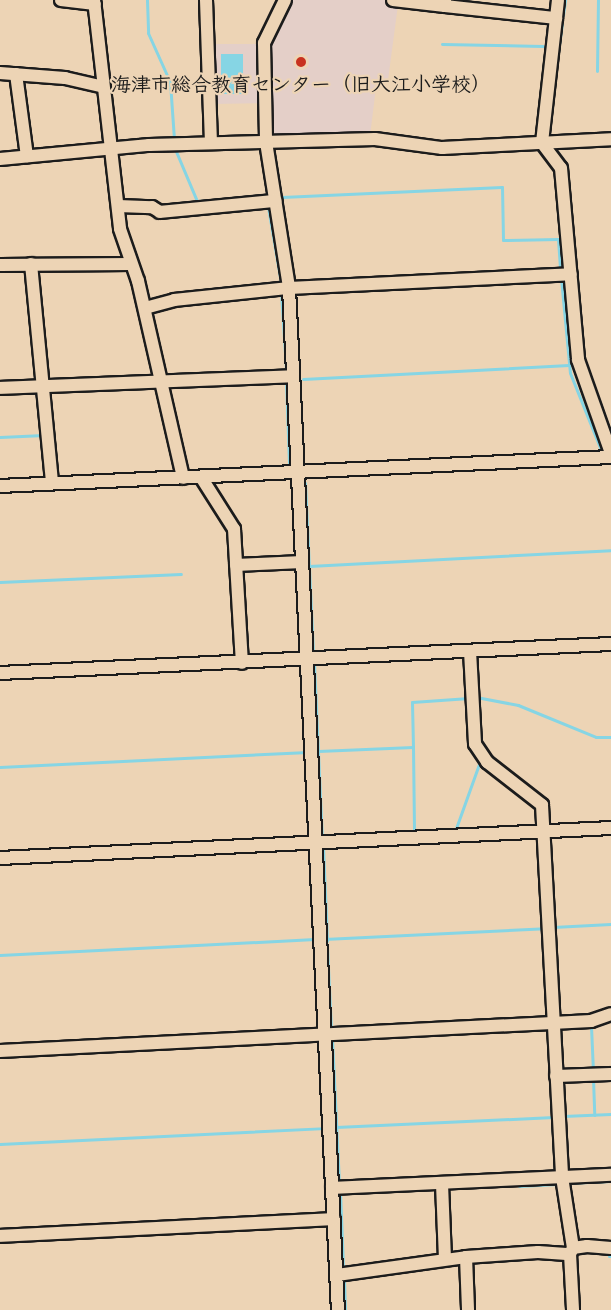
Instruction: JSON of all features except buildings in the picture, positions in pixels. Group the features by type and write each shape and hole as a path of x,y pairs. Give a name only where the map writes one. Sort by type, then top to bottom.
{"street":[{"path":"61,0 94,2 117,206 130,264 145,308 183,478"},
{"path":"206,0 211,143"},
{"path":"285,0 264,43 266,142 289,288 338,1310"},
{"path":"393,0 445,3 556,18"},
{"path":"0,486 611,455 578,360 564,275 561,168 543,143 558,0"},
{"path":"0,73 103,87"},
{"path":"16,75 27,156"},
{"path":"0,159 111,148 211,143 375,139 442,147 543,143 573,138 611,139"},
{"path":"117,206 152,207 160,212 274,201"},
{"path":"31,264 45,386 52,483"},
{"path":"0,265 130,264"},
{"path":"145,308 174,300 289,288 564,275"},
{"path":"0,388 293,376"},
{"path":"201,477 234,528 242,663"},
{"path":"236,565 302,562"},
{"path":"0,673 611,644"},
{"path":"470,651 475,744 487,762 542,805 562,1177 571,1251 573,1310"},
{"path":"0,858 611,828"},
{"path":"0,1051 553,1024 591,1021 611,1014"},
{"path":"556,1076 611,1074"},
{"path":"332,1188 611,1175"},
{"path":"442,1184 445,1259"},
{"path":"0,1236 334,1220"},
{"path":"337,1275 445,1259 611,1248"},
{"path":"466,1257 468,1310"}],"shaded area":[{"name":"海津市総合教育センター（旧大江小学校）","path":"289,0 391,0 398,5 388,80 377,79 370,136 275,137 269,131 268,103 213,104 211,44 266,44"}],"water":[{"path":"221,54 243,54 243,94 221,94"}],"waterway":[{"path":"147,0 148,33 170,82 174,139"},
{"path":"563,15 565,0"},
{"path":"597,71 598,0"},
{"path":"558,52 562,24"},
{"path":"442,44 543,46"},
{"path":"175,149 197,201 228,200"},
{"path":"282,197 502,187 503,240 558,239"},
{"path":"268,207 281,283"},
{"path":"558,239 560,271"},
{"path":"561,278 570,373 601,450"},
{"path":"281,293 286,369"},
{"path":"303,379 569,365"},
{"path":"286,381 289,463"},
{"path":"0,437 44,435"},
{"path":"305,483 313,653"},
{"path":"309,566 611,550"},
{"path":"0,582 181,574"},
{"path":"314,664 322,837"},
{"path":"476,697 518,705 596,737 611,737"},
{"path":"318,751 413,747 412,702 469,698"},
{"path":"413,747 414,833"},
{"path":"0,767 303,752"},
{"path":"455,831 479,764"},
{"path":"323,848 327,941"},
{"path":"553,927 611,924"},
{"path":"324,939 545,928"},
{"path":"0,955 315,939"},
{"path":"327,947 331,1029"},
{"path":"591,1026 593,1071"},
{"path":"332,1040 339,1183"},
{"path":"593,1078 594,1115"},
{"path":"563,1116 611,1114"},
{"path":"552,1117 555,1170"},
{"path":"336,1127 554,1117"},
{"path":"0,1144 325,1128"},
{"path":"567,1183 611,1181"},
{"path":"519,1186 557,1184"},
{"path":"340,1192 343,1268"},
{"path":"344,1280 345,1310"}],"place":[{"name":"海津市総合教育センター（旧大江小学校）","path":"301,62"}]}
